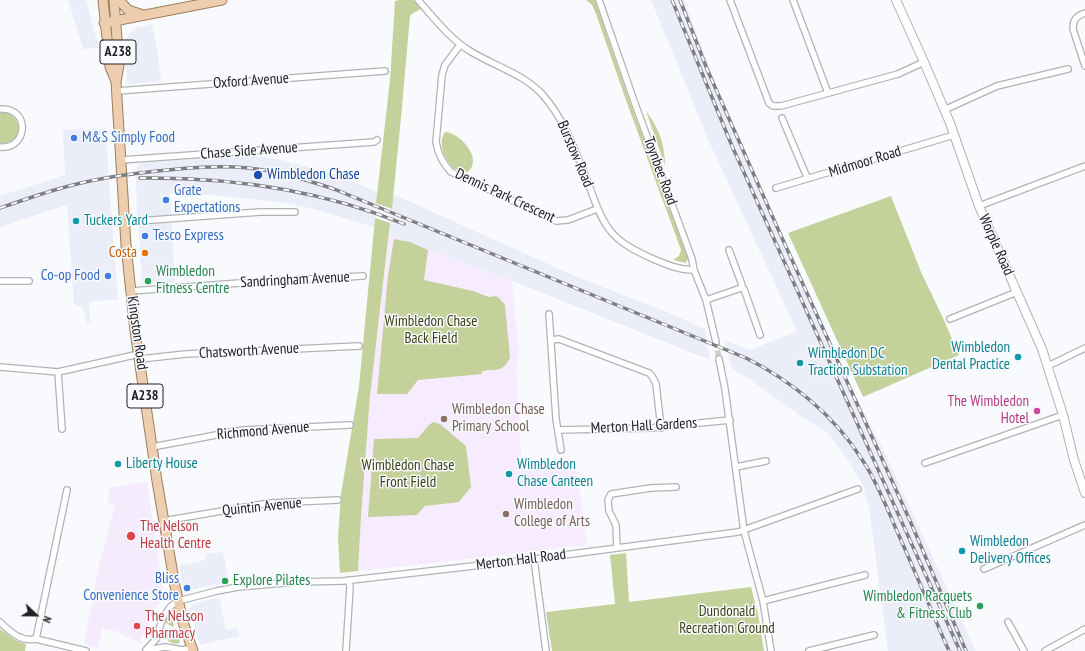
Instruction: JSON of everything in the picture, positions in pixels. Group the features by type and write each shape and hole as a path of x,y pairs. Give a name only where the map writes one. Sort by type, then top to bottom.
{"main road":[{"name":"Kingston Road","path":"103,0 104,23 110,67 117,86"},
{"name":"Kingston Road","path":"114,0 119,64 117,86 121,160 131,291 152,447 164,521 178,601 192,650"},
{"path":"119,0 128,10 144,16"},
{"name":"A238","path":"104,23 222,0"},
{"name":"Worple Road","path":"896,0 944,110 979,206 1048,366 1074,460 1085,493"}],"street":[{"name":"Burstow Road","path":"418,0 460,45 523,79 542,94 564,124 598,209 609,228 626,244 669,266 694,270"},
{"name":"Toynbee Road","path":"599,0 692,260 694,270 706,300 716,342"},
{"path":"730,0 769,103 776,106 878,80 898,74 924,62"},
{"path":"793,0 828,93"},
{"path":"1085,13 1079,15 1075,19 1073,30 1085,66"},
{"name":"Dennis Park Crescent","path":"460,45 445,65 442,74 436,142 437,150 445,166 451,172 556,221 568,220 598,209"},
{"path":"944,110 996,86 1068,68"},
{"name":"Oxford Avenue","path":"117,86 385,71"},
{"path":"0,109 14,111 22,122 23,128 22,134 14,144 9,146 0,146"},
{"path":"782,118 806,175 809,178"},
{"name":"Midmoor Road","path":"776,188 954,135"},
{"name":"Chase Side Avenue","path":"121,160 374,142 377,140"},
{"path":"979,206 1085,166"},
{"path":"125,222 260,212 294,212"},
{"path":"729,250 742,285 741,288 744,289 760,335"},
{"name":"Sandringham Avenue","path":"131,291 363,276"},
{"path":"0,281 29,280"},
{"path":"706,300 741,288"},
{"path":"950,319 1017,292"},
{"path":"550,314 556,419 561,450"},
{"path":"551,340 559,339 652,376 656,384 661,428"},
{"name":"Chatsworth Avenue","path":"0,367 58,372 139,356 359,346"},
{"path":"1048,366 1085,348"},
{"path":"719,359 730,420 744,531 763,601 771,651"},
{"path":"58,372 62,430"},
{"path":"925,462 1062,414"},
{"name":"Merton Hall Gardens","path":"558,430 661,428 730,420"},
{"name":"Richmond Avenue","path":"152,447 243,430 350,424"},
{"path":"736,467 766,461"},
{"path":"617,548 616,525 609,511 608,500 611,494 651,488 676,487"},
{"name":"Merton Hall Road","path":"178,601 238,587 296,582 337,582 534,559 744,531 858,489"},
{"path":"36,638 67,490"},
{"name":"Quintin Avenue","path":"164,521 269,503 338,500"},
{"path":"984,569 1085,525"},
{"path":"534,559 546,651"},
{"path":"763,601 866,576"},
{"path":"346,651 350,587 349,580"},
{"path":"144,650 151,645 158,634 166,611 178,601"},
{"path":"0,622 20,638 36,638 86,651"},
{"path":"1008,622 1024,651"},
{"path":"1045,651 1085,629"},
{"path":"158,634 159,639 165,647"},
{"path":"809,651 874,635"},
{"path":"144,650 165,647 192,650"}],"shaded area":[{"path":"68,0 86,0 99,48 83,49"},
{"path":"651,0 684,0 719,92 829,341 847,381 882,447 976,651 888,651 869,507 864,493 866,492 860,480 848,460 828,433 799,415 752,380 732,369 724,340 750,350 797,331 710,144"},
{"path":"152,24 161,81 127,85 125,45 128,34 136,28"},
{"path":"106,128 118,300 91,301 89,306 90,322 87,323 83,308 74,304 67,205 0,227 0,196 65,175 63,130"},
{"path":"243,155 273,158 338,175 378,193 374,227 314,209 279,202 212,195 170,193 175,282 142,284 139,227 137,217 137,166 142,163"},
{"path":"393,194 577,277 665,311 705,329 710,360 512,281 389,235"},
{"name":"Wimbledon Chase Primary School","path":"389,235 512,281 519,351 516,368 522,468 576,461 587,545 358,571 370,396"},
{"name":"The Nelson Health Centre","path":"147,481 163,592 160,601 140,640 142,644 115,631 102,629 98,648 84,644 99,565 115,506 108,503 109,488"},
{"path":"223,552 229,582 185,591 183,589 179,565 206,560 206,554"},
{"path":"219,597 226,630 238,628 239,636 200,645 189,610 193,604"}],"green space":[{"path":"413,0 421,9 410,16 392,209 376,203 390,80 395,1"},
{"path":"586,0 595,0 630,102 688,259 686,263 673,260 679,256 681,250 596,14 592,5"},
{"path":"646,111 658,130 664,151 665,166"},
{"path":"6,112 16,121 18,132 12,141 0,143 0,113"},
{"path":"447,132 453,134 464,142 472,154 472,166 468,172 454,169 445,157 442,147 442,138 444,133"},
{"path":"891,196 921,272 959,355 863,397 788,233"},
{"path":"375,218 390,223 370,396 358,571 340,573 338,539 341,494 359,386"},
{"name":"Wimbledon Chase Back Field","path":"394,239 410,242 428,250 424,280 473,291 489,297 496,296 500,299 505,305 510,357 508,362 503,367 496,370 482,371 482,374 418,380 407,394 377,394 388,275"},
{"name":"Wimbledon Chase Front Field","path":"433,422 440,424 466,446 471,487 459,502 425,506 417,515 368,517 374,439 418,438"},
{"name":"Dundonald Recreation Ground","path":"626,553 629,602 751,587 758,614 764,651 552,651 546,612 615,604 610,555"},
{"path":"170,613 174,625 173,627 165,621"},
{"path":"0,629 15,640 26,644 25,651 0,651"},
{"path":"167,629 178,636 180,643 174,644 169,642 164,632"}],"tunnel":[{"path":"716,342 719,359"}],"railway":[{"path":"672,0 732,146 960,651"},
{"path":"680,0 707,69 911,523 966,651"},
{"path":"0,208 65,187 125,175 214,167 237,167 270,171 334,189 746,358 780,377 811,401 826,415 852,445 873,477 949,651"},
{"path":"140,178 207,180 274,188 340,202 404,224"}],"place":[{"name":"M&S Simply Food","path":"74,138"},
{"name":"Wimbledon Chase","path":"258,175"},
{"name":"Grate Expectations","path":"166,200"},
{"name":"Tuckers Yard","path":"76,221"},
{"name":"Tesco Express","path":"145,236"},
{"name":"Costa","path":"145,253"},
{"name":"Co-op Food","path":"108,276"},
{"name":"Wimbledon Fitness Centre","path":"148,281"},
{"name":"Wimbledon Dental Practice","path":"1018,357"},
{"name":"Wimbledon DC Traction Substation","path":"800,363"},
{"name":"The Wimbledon Hotel","path":"1037,411"},
{"name":"Wimbledon Chase Primary School","path":"444,419"},
{"name":"Liberty House","path":"118,464"},
{"name":"Wimbledon Chase Canteen","path":"509,474"},
{"name":"Wimbledon College of Arts","path":"506,514"},
{"name":"The Nelson Health Centre","path":"131,536"},
{"name":"Wimbledon Delivery Offices","path":"962,551"},
{"name":"Explore Pilates","path":"225,581"},
{"name":"Bliss Convenience Store","path":"187,588"},
{"name":"Wimbledon Racquets & Fitness Club","path":"980,606"},
{"name":"The Nelson Pharmacy","path":"137,626"}]}
